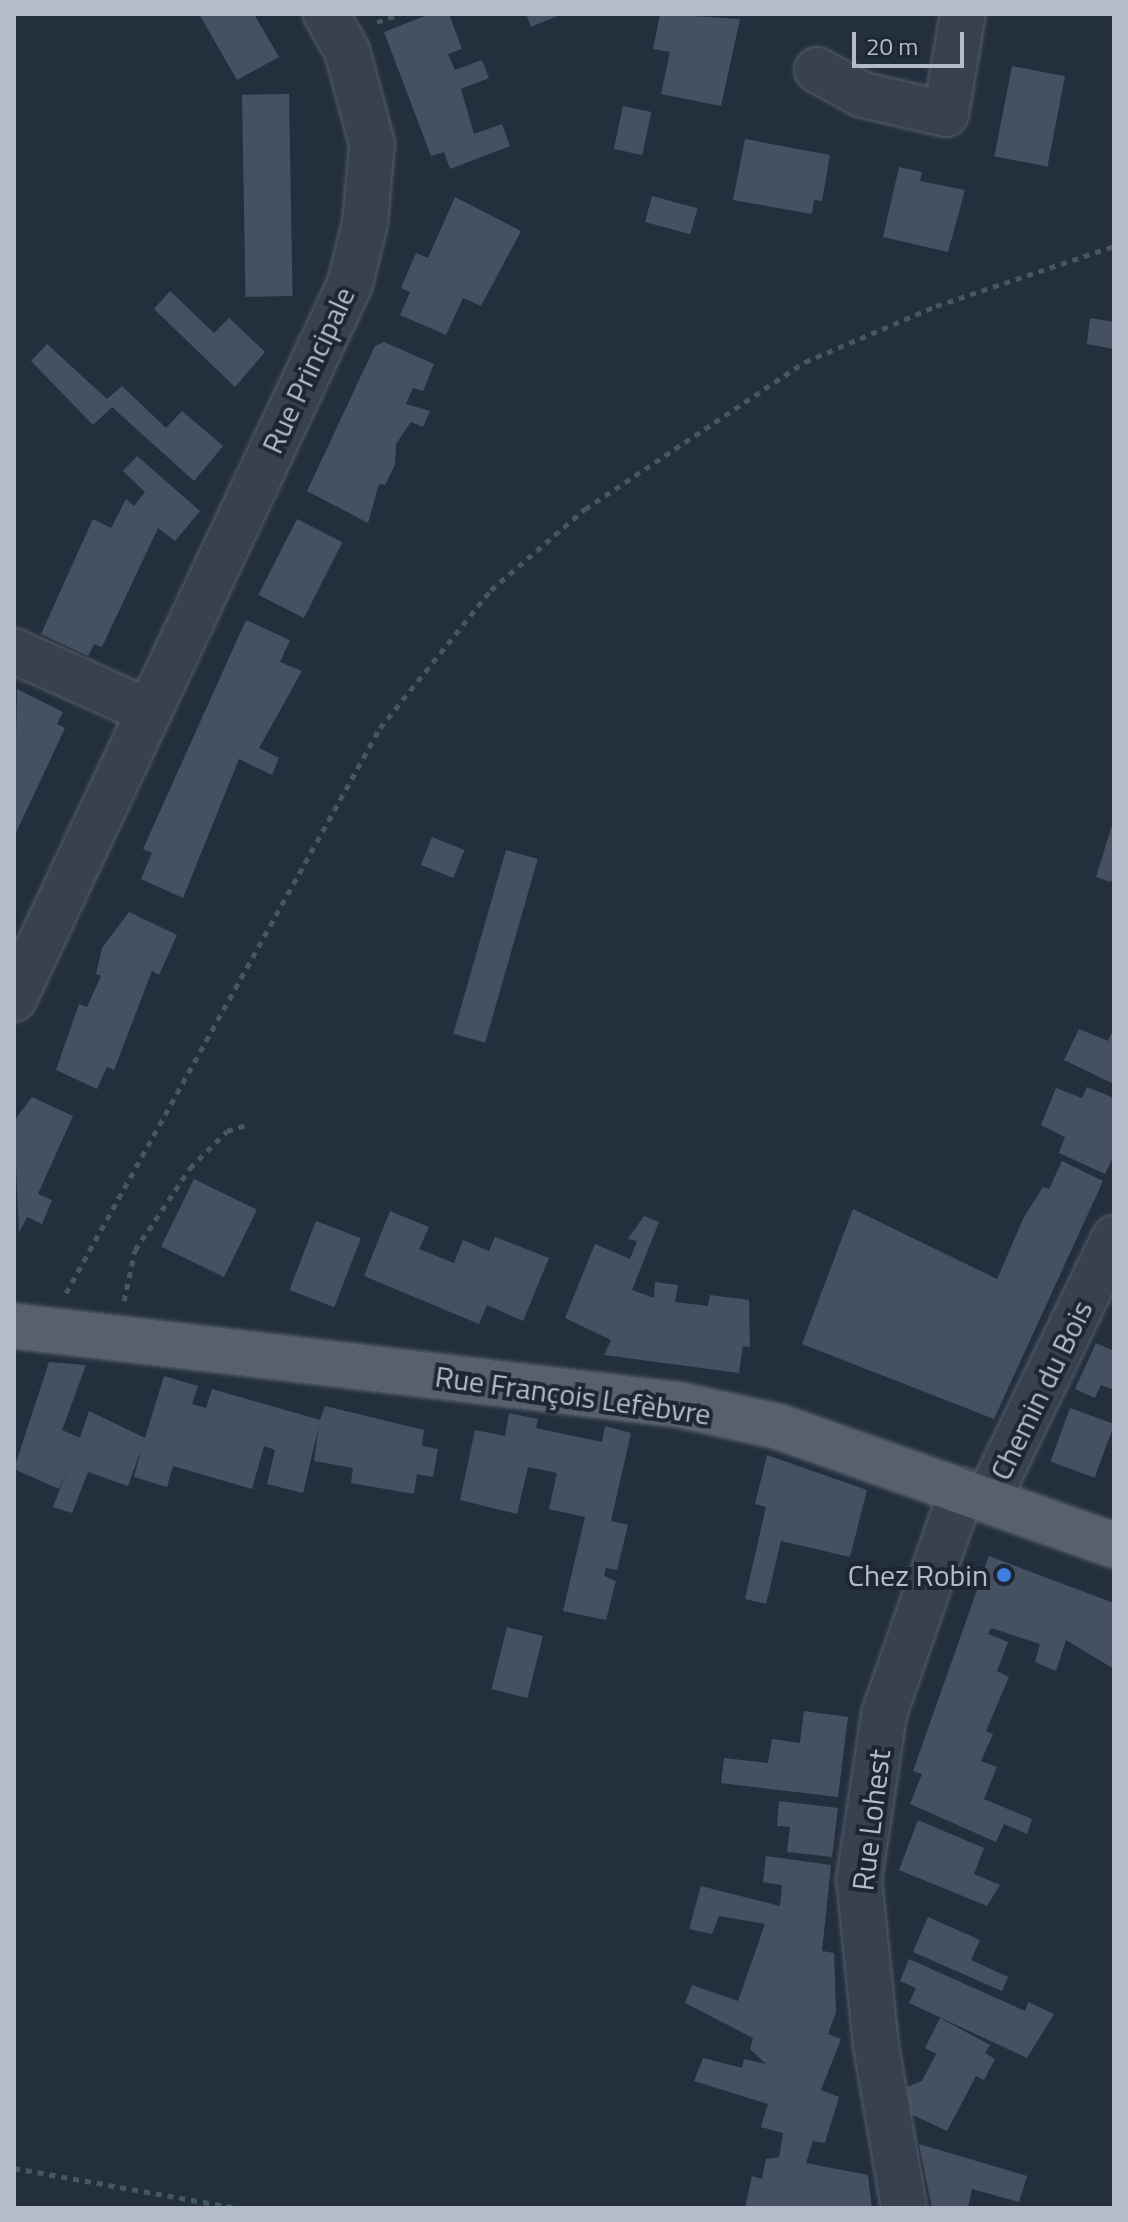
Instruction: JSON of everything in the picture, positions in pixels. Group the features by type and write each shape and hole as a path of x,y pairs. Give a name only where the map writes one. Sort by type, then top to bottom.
{"main road":[{"name":"Rue François Lefèbvre","path":"30,1328 680,1405 780,1427 1114,1545"}],"street":[{"name":"Rue Principale","path":"14,999 145,710 350,284 365,223 372,144 347,51 326,14"},
{"path":"817,70 863,95 946,114 963,14"},
{"path":"14,651 145,710"},
{"name":"Chemin du Bois","path":"975,1494 1114,1238"},
{"name":"Rue Lohest","path":"904,2208 876,2046 859,1880 884,1714 975,1494"}],"path":[{"path":"30,1328 380,728 491,590 585,509 805,362 936,306 1114,246"},
{"path":"115,1337 135,1250 190,1168 227,1131 250,1124"},
{"path":"14,2168 236,2208"}],"building":[{"path":"199,14 254,14 279,57 237,80"},
{"path":"430,14 449,14 462,49 448,54 455,70 482,60 489,78 461,89 474,134 502,124 510,146 450,169 444,152 431,156 384,32"},
{"path":"526,14 562,14 531,27"},
{"path":"660,14 740,19 721,106 661,94 670,52 653,49"},
{"path":"1012,66 1065,76 1047,167 994,156"},
{"path":"289,94 293,296 246,297 242,95"},
{"path":"623,106 651,112 642,155 614,149"},
{"path":"745,139 830,155 822,201 814,200 812,214 733,200"},
{"path":"899,167 922,172 920,181 965,190 948,252 883,237"},
{"path":"652,196 697,208 690,234 645,222"},
{"path":"455,197 521,231 481,306 463,298 446,335 400,315 410,292 401,288 416,253 428,258"},
{"path":"170,291 214,333 229,318 265,352 235,387 154,309"},
{"path":"1090,318 1114,322 1114,349 1087,344"},
{"path":"384,342 434,364 423,391 413,388 406,404 430,411 423,427 411,422 396,444 395,465 385,485 379,484 368,523 307,491 375,346"},
{"path":"47,344 107,399 122,386 166,428 182,411 223,446 194,481 112,407 93,425 31,361"},
{"path":"137,456 200,511 175,541 158,528 102,647 94,644 88,656 41,634 93,519 111,528 126,499 134,506 145,492 123,471"},
{"path":"297,519 342,542 304,618 258,595"},
{"path":"246,620 290,640 280,662 302,671 259,748 279,758 272,775 239,759 183,898 141,879 152,853 143,849"},
{"path":"17,689 63,712 57,724 65,728 14,837"},
{"path":"1113,822 1114,874 1111,882 1096,877"},
{"path":"432,837 464,850 453,878 421,865"},
{"path":"506,850 538,859 485,1043 453,1034"},
{"path":"129,912 177,935 159,975 152,971 114,1070 107,1067 97,1089 56,1070 79,1004 87,1007 101,976 96,974 102,948"},
{"path":"1114,1028 1114,1084 1064,1060 1079,1029 1108,1041"},
{"path":"1087,1087 1114,1098 1114,1155 1105,1174 1059,1153 1065,1137 1041,1125 1056,1088 1082,1098"},
{"path":"32,1097 73,1116 38,1194 52,1200 42,1224 27,1217 19,1233 14,1121"},
{"path":"1062,1161 1103,1181 994,1419 802,1344 853,1209 997,1279 1024,1217 1043,1187 1049,1189"},
{"path":"194,1179 257,1210 224,1277 161,1246"},
{"path":"390,1211 429,1227 419,1249 454,1263 463,1240 489,1251 495,1237 549,1258 523,1321 487,1305 479,1324 364,1276"},
{"path":"644,1216 659,1222 632,1290 654,1298 655,1282 678,1285 675,1302 708,1306 710,1295 749,1300 750,1347 743,1346 739,1373 604,1355 611,1340 565,1318 595,1244 630,1259 637,1241 628,1239"},
{"path":"316,1221 361,1238 334,1307 289,1290"},
{"path":"1096,1343 1114,1351 1114,1390 1101,1385 1095,1398 1075,1389"},
{"path":"49,1362 86,1365 62,1430 80,1438 89,1411 145,1438 164,1376 198,1386 192,1404 206,1408 212,1389 320,1420 325,1406 424,1430 422,1446 438,1449 433,1477 417,1474 414,1494 351,1483 353,1468 314,1461 319,1426 303,1493 267,1484 275,1450 264,1446 252,1489 173,1466 167,1487 134,1477 142,1447 128,1486 88,1472 72,1513 53,1507 67,1471 59,1489 14,1469"},
{"path":"1070,1408 1114,1424 1095,1478 1051,1462"},
{"path":"509,1413 538,1419 536,1428 602,1442 605,1426 631,1433 611,1521 628,1525 617,1570 606,1568 604,1576 616,1581 606,1620 563,1611 585,1517 549,1509 557,1473 528,1467 517,1514 460,1500 475,1430 505,1436"},
{"path":"767,1455 867,1490 850,1557 781,1541 766,1604 745,1599 766,1507 755,1504"},
{"path":"989,1556 1114,1603 1114,1669 1066,1640 1056,1671 1035,1662 1040,1644 991,1628 988,1634 1008,1642 997,1671 1009,1677 986,1731 993,1734 981,1761 997,1767 984,1799 1032,1819 1027,1834 1004,1824 996,1842 910,1804 922,1774 913,1771"},
{"path":"507,1627 543,1636 527,1698 492,1689"},
{"path":"804,1711 848,1717 838,1797 721,1783 724,1758 768,1763 772,1739 800,1743"},
{"path":"779,1801 838,1808 832,1857 787,1852 790,1827 777,1826"},
{"path":"918,1820 984,1848 974,1874 1000,1885 987,1906 899,1870"},
{"path":"766,1856 831,1865 822,1951 834,1953 836,2012 828,2034 841,2039 821,2090 839,2097 825,2143 813,2141 806,2163 868,2175 872,2208 745,2208 752,2176 762,2179 766,2159 779,2157 783,2133 761,2127 768,2104 694,2081 703,2058 742,2068 744,2059 766,2064 750,2049 753,2038 685,2003 692,1985 738,2001 765,1924 719,1916 712,1934 689,1929 701,1886 780,1906 782,1885 763,1882"},
{"path":"928,1917 980,1940 971,1960 1008,1977 1002,1991 913,1952"},
{"path":"909,1959 1025,2011 1028,2002 1054,2014 1027,2058 909,2003 916,1988 900,1981"},
{"path":"940,2018 990,2045 985,2053 995,2059 984,2080 976,2076 947,2131 911,2114 907,2087 922,2081 936,2054 925,2048"},
{"path":"919,2144 1027,2176 1019,2202 972,2189 968,2208 932,2208"}],"place":[{"name":"Chez Robin","path":"1004,1575"}]}
